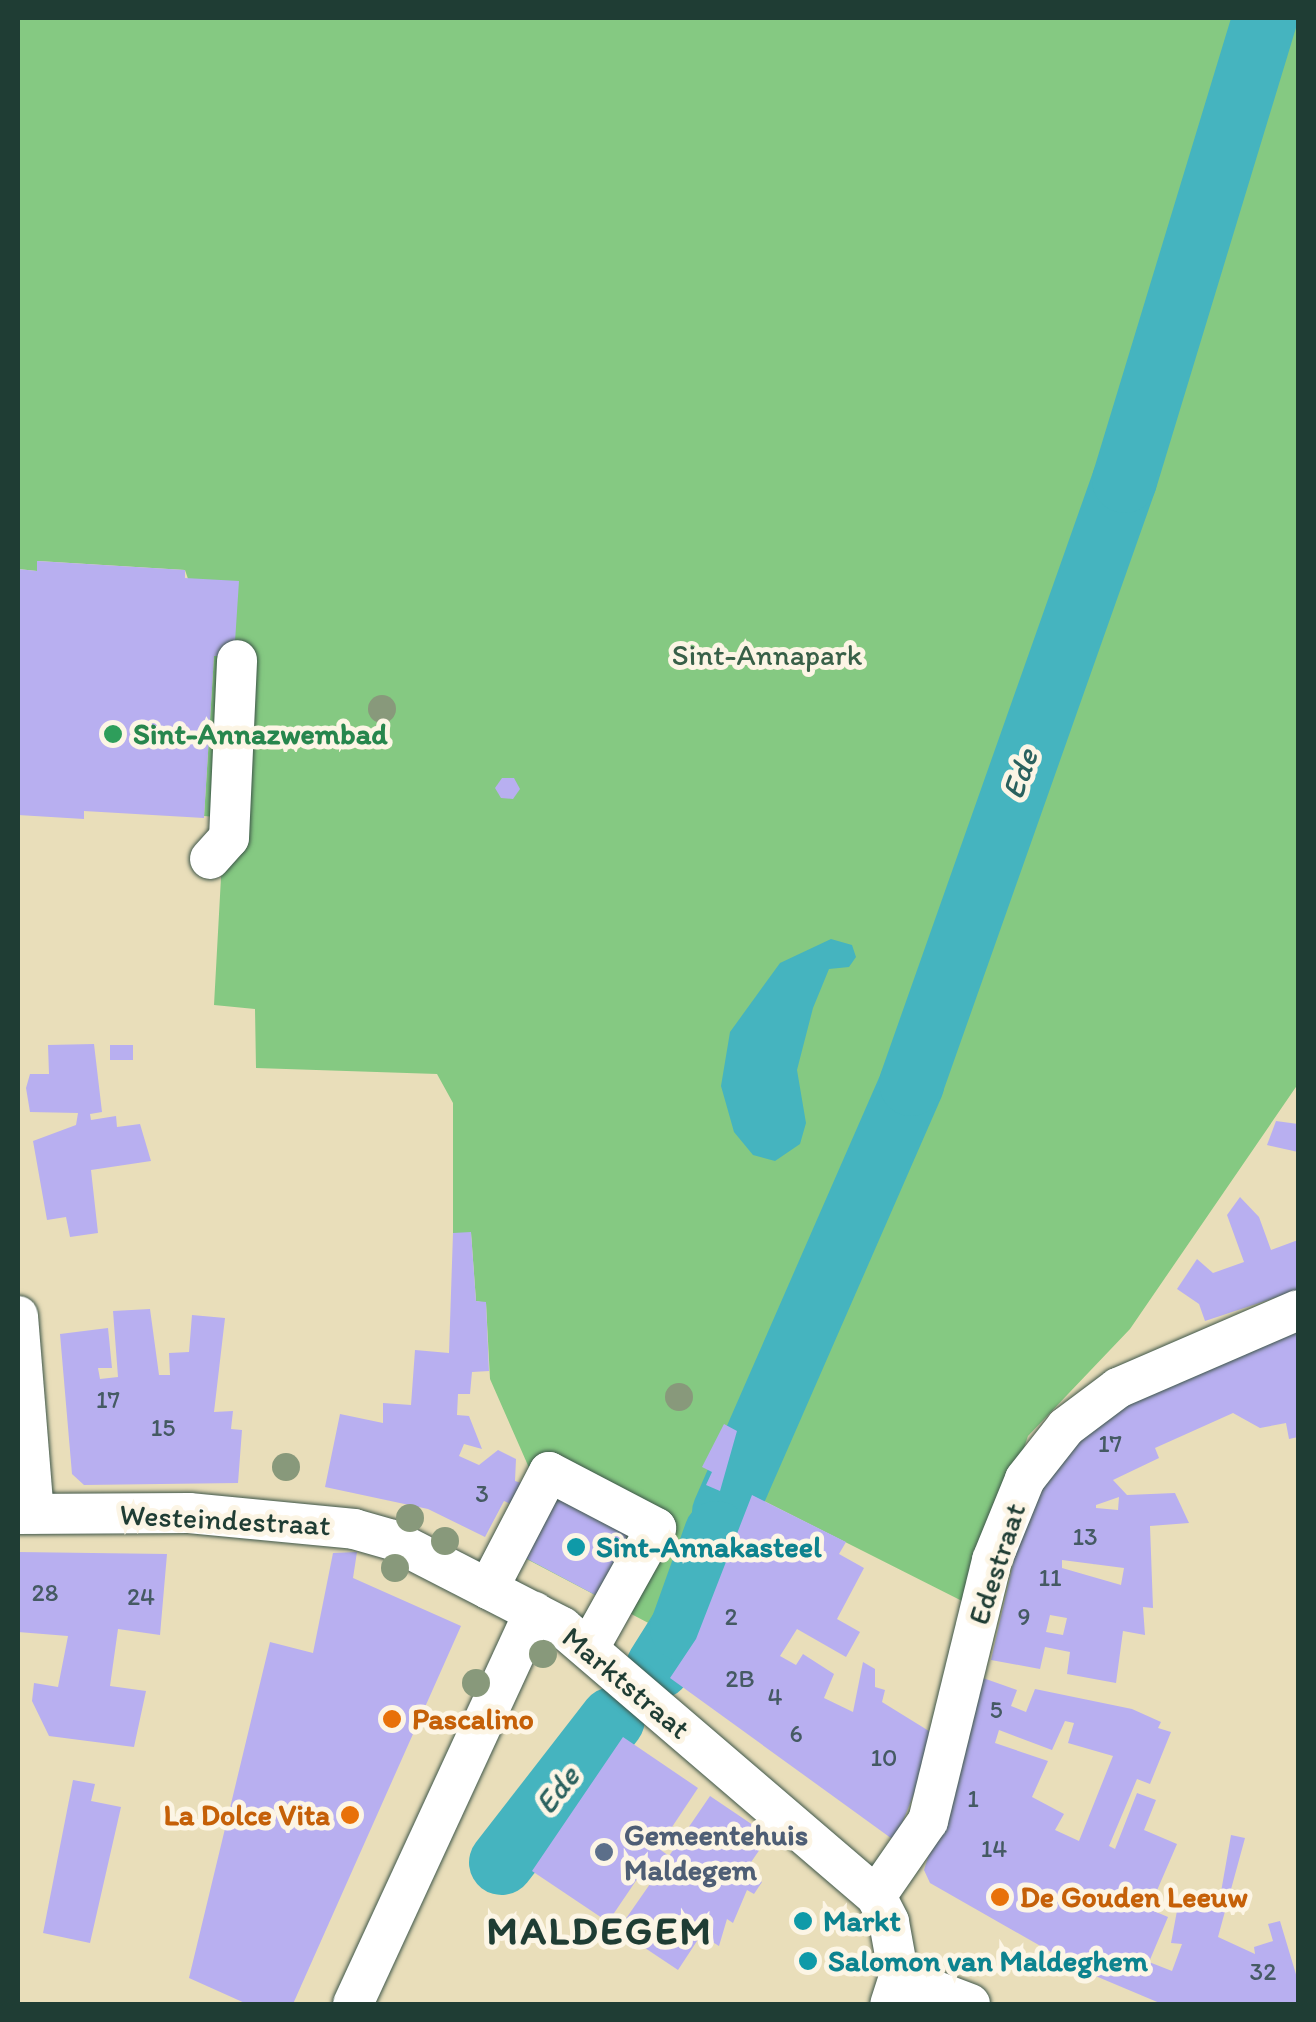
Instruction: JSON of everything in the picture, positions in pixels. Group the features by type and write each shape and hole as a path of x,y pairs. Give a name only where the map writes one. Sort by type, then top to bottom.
{"street":[{"path":"210,859 230,838 237,660"},
{"name":"Edestraat","path":"876,1896 911,1855 928,1820 992,1560 1025,1479 1066,1426 1118,1388 1162,1363 1298,1310"},
{"path":"18,1316 26,1514"},
{"path":"488,1589 549,1472 656,1528 589,1648"},
{"name":"Westeindestraat","path":"26,1514 303,1520 393,1540 534,1612"},
{"name":"Marktstraat","path":"353,2004 534,1612 589,1648 876,1896 889,1922 894,1991 970,2004"}],"green space":[{"name":"Sint-Annapark","path":"18,18 1298,18 1298,1084 1130,1329 1028,1436 970,1605 752,1495 696,1639 670,1678 637,1655 656,1627 494,1542 530,1470 490,1379 486,1303 476,1301 471,1233 453,1233 453,1103 437,1074 256,1068 255,1009 214,1005 223,841 216,817 204,816 214,656 185,570 38,561 37,571 18,569"}],"water":[{"path":"831,939 852,945 856,957 849,967 829,969 813,1008 797,1070 806,1123 800,1144 775,1161 753,1155 734,1132 721,1086 730,1032 780,963"}],"building":[{"name":"Sint-Annazwembad","path":"37,561 185,570 185,578 239,581 234,657 214,656 204,818 84,811 84,819 18,815 18,569 37,571"},
{"path":"502,778 514,778 520,789 513,799 501,798 495,788"},
{"path":"94,1044 102,1112 90,1114 91,1120 116,1116 117,1127 140,1124 151,1161 91,1170 98,1233 70,1237 66,1217 47,1220 33,1141 76,1125 78,1113 30,1112 26,1088 30,1074 49,1074 48,1045"},
{"path":"110,1045 133,1045 133,1060 110,1060"},
{"path":"1276,1121 1298,1124 1298,1152 1267,1145"},
{"path":"1240,1197 1259,1217 1271,1250 1298,1240 1298,1290 1205,1321 1199,1304 1177,1289 1197,1259 1213,1273 1244,1262 1227,1215"},
{"path":"471,1232 476,1301 486,1302 489,1371 472,1372 470,1394 458,1394 457,1415 469,1416 482,1449 464,1444 459,1456 479,1465 498,1450 516,1459 515,1481 524,1484 513,1505 504,1501 485,1537 428,1509 325,1487 340,1414 383,1423 383,1403 411,1405 415,1350 449,1353 453,1233"},
{"path":"150,1309 159,1375 170,1375 169,1353 189,1352 192,1315 225,1318 214,1412 233,1411 231,1429 242,1430 238,1483 84,1485 72,1474 60,1334 108,1328 112,1368 98,1368 100,1379 118,1377 113,1311"},
{"path":"1298,1326 1298,1437 1289,1439 1286,1423 1260,1428 1233,1413 1155,1448 1159,1458 1113,1480 1127,1495 1175,1493 1189,1523 1150,1526 1153,1608 1143,1607 1145,1635 1123,1631 1116,1683 1067,1674 1070,1652 1045,1647 1040,1669 991,1660 1025,1512 1057,1454 1132,1397","holes":["1119,1497 1118,1510 1096,1508 1096,1505","1062,1560 1124,1568 1121,1585 1062,1568","1050,1615 1067,1618 1063,1635 1046,1632"]},
{"path":"724,1424 737,1431 720,1491 706,1485 712,1472 702,1467"},
{"path":"752,1495 846,1542 839,1554 864,1568 837,1619 860,1632 846,1657 797,1629 780,1656 796,1665 803,1654 834,1674 824,1698 853,1712 863,1662 875,1669 875,1687 885,1690 882,1702 937,1736 895,1841 670,1678 696,1639"},
{"name":"Sint-Annakasteel","path":"558,1497 629,1535 596,1595 526,1558"},
{"path":"18,1552 167,1554 160,1635 118,1629 110,1686 146,1691 134,1747 49,1736 32,1701 34,1683 58,1687 68,1636 18,1632"},
{"path":"357,1552 353,1578 461,1626 293,2004 247,2004 189,1978 270,1642 313,1653 333,1553"},
{"path":"983,1678 1017,1690 1011,1706 1026,1712 1035,1689 1132,1709 1161,1722 1158,1728 1171,1732 1150,1784 1137,1779 1109,1846 1115,1849 1137,1793 1156,1800 1144,1830 1177,1844 1149,1909 1168,1917 1149,1962 1172,1971 1182,1944 1171,1943 1179,1900 1218,1909 1231,1835 1245,1838 1218,1937 1255,1954 1254,1947 1273,1941 1268,1924 1280,1921 1298,1981 1298,2004 1162,2004 1086,1972 930,1883 924,1870","holes":["1065,1721 1074,1723 1068,1743 1113,1756 1079,1841 1055,1830 1064,1814 1032,1797 1048,1761 995,1743 999,1730 1052,1750"]},
{"name":"Gemeentehuis Maldegem","path":"623,1737 698,1788 658,1848 669,1856 710,1796 769,1836 745,1871 762,1882 754,1894 747,1890 733,1923 727,1919 719,1946 701,1935 678,1970 618,1930 659,1871 648,1863 608,1922 532,1871"},
{"path":"73,1780 95,1784 91,1801 121,1807 90,1943 43,1933"}],"waterway":[{"name":"Ede","path":"724,1512 911,1083 1124,480 1264,18"},
{"name":"Ede","path":"658,1666 682,1628 716,1533"},
{"name":"Ede","path":"501,1862 612,1719"}],"place":[{"name":"Sint-Annazwembad","path":"113,734"},
{"name":"Sint-Annakasteel","path":"576,1547"},
{"name":"Pascalino","path":"392,1719"},
{"name":"La Dolce Vita","path":"350,1815"},
{"name":"Gemeentehuis Maldegem","path":"604,1852"},
{"name":"De Gouden Leeuw","path":"1000,1897"},
{"name":"Markt","path":"803,1921"},
{"name":"Salomon van Maldeghem","path":"808,1961"}],"district":[{"name":"MALDEGEM","path":"600,1930"}]}
